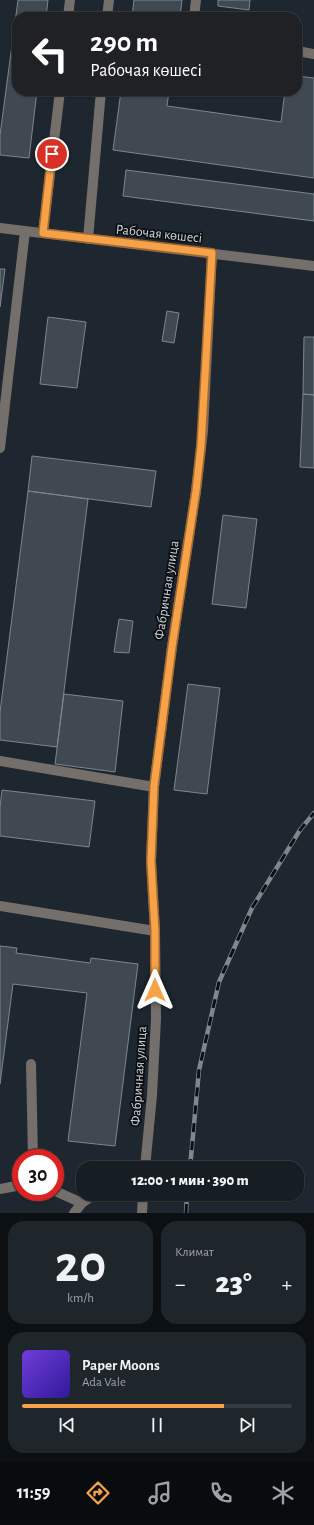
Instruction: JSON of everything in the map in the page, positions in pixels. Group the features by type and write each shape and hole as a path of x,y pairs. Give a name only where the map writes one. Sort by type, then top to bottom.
{"street":[{"path":"69,12 70,0"},
{"path":"108,12 109,0"},
{"path":"195,12 196,0"},
{"path":"302,52 314,54"},
{"path":"43,233 59,96"},
{"path":"88,239 101,96"},
{"name":"Рабочая көшесі","path":"0,228 314,266"},
{"path":"0,448 25,231"},
{"name":"Фабричная улица","path":"145,1161 152,1095 155,1027 155,931 151,861 154,786 172,647 196,491 200,454 212,253"},
{"path":"0,761 154,786"},
{"path":"0,906 155,931"},
{"path":"31,1064 33,1149"},
{"path":"0,1189 12,1187"},
{"path":"64,1196 82,1203"},
{"path":"74,1213 85,1201"},
{"path":"142,1213 143,1201"}],"building":[{"path":"18,0 48,0 47,12 16,12"},
{"path":"134,0 182,0 181,12 133,12"},
{"path":"218,0 250,0 249,10 218,6"},
{"path":"12,45 12,96 36,96 29,158 0,155 0,135"},
{"path":"302,77 314,78 314,178 113,150 120,96 168,96 167,106 281,122 284,96 302,96"},
{"path":"126,170 314,194 314,221 123,196"},
{"path":"0,269 5,269 0,307"},
{"path":"167,311 179,313 174,343 162,341"},
{"path":"48,317 86,322 77,388 40,384"},
{"path":"304,337 314,337 314,395 303,394"},
{"path":"303,394 314,395 314,468 300,467"},
{"path":"32,456 156,471 151,507 28,491"},
{"path":"28,491 88,499 57,747 0,740 0,712"},
{"path":"223,515 257,519 246,608 212,604"},
{"path":"119,619 133,621 129,653 114,652"},
{"path":"188,684 220,688 207,794 174,790"},
{"path":"64,694 123,701 115,772 55,764"},
{"path":"2,790 95,801 89,847 0,836 0,807"},
{"path":"0,946 17,948 16,953 90,963 91,958 138,964 115,1146 68,1141 87,993 13,984 0,1084"}],"railway":[{"path":"191,1161 199,1070 219,982 252,908 300,830 314,813"},
{"path":"186,1213 187,1201"}],"route":[{"path":"52,154 43,233 212,253 203,431 196,491 172,647 154,786 151,825 151,861 155,931 155,990"}]}
